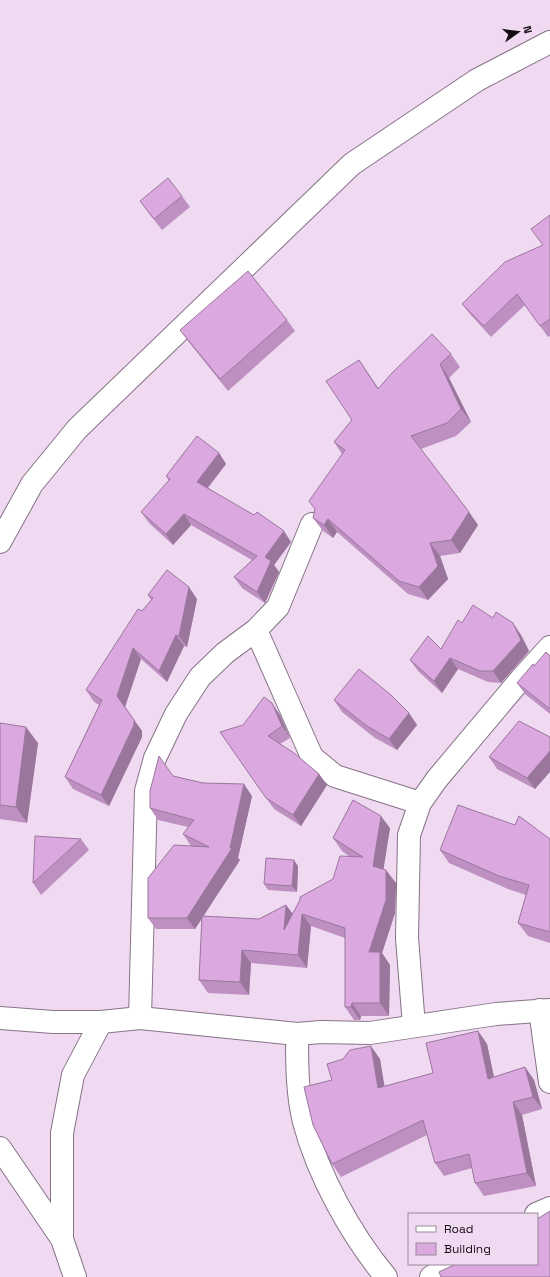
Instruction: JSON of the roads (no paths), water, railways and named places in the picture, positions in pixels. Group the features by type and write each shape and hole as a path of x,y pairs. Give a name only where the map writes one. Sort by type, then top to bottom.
{"street":[{"path":"0,542 32,484 77,429 352,164 477,80 550,42"},
{"path":"140,1018 146,791 153,764 176,714 200,678 225,653 256,630 278,607 312,524"},
{"path":"256,630 312,756 335,776 420,803"},
{"path":"414,1026 407,938 409,835 420,803 437,779 521,679 550,647"},
{"path":"0,1018 53,1022 101,1022 140,1018 297,1034 321,1032 370,1033 496,1014 545,1010 550,1082"},
{"path":"62,1239 62,1133 73,1074 101,1022"},
{"path":"297,1034 297,1066 304,1122 324,1177 370,1258 386,1277"},
{"path":"0,1148 62,1239 75,1277"},
{"path":"538,1213 550,1208"},
{"path":"431,1277 447,1265"}]}
